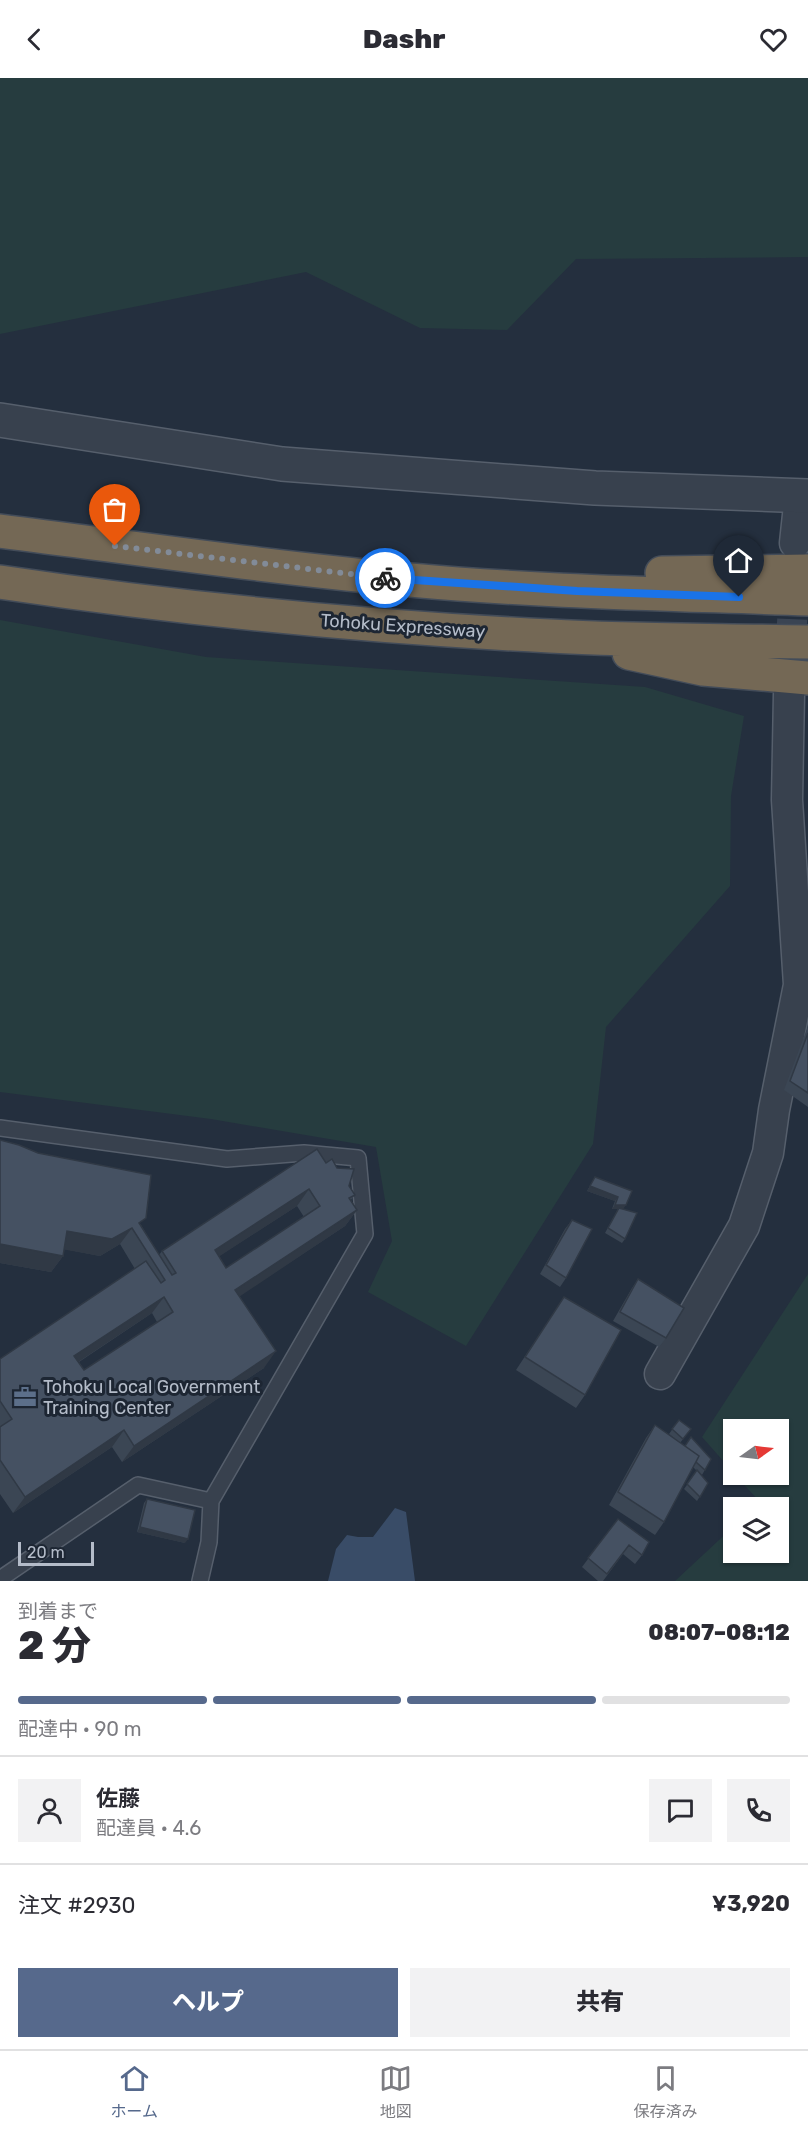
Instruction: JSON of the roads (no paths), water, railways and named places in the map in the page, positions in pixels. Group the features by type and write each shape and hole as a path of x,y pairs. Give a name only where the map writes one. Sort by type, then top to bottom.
{"highway":[{"path":"0,531 276,566 458,584 577,591 808,599"},
{"path":"276,566 611,573 801,557"},
{"name":"Tohoku Expressway","path":"0,582 119,599 279,617 551,636 808,642"},
{"path":"551,636 703,669 799,686"}],"street":[{"path":"0,420 282,464 595,488 804,496 801,557"},
{"path":"660,1374 744,1226 768,1153 774,1110 799,985 787,800 799,686"}],"lane":[{"path":"0,1128 227,1160 304,1153 358,1158 365,1234 211,1501 209,1542 200,1581"},
{"path":"0,1579 138,1485 211,1501"}],"water":[{"path":"395,1508 406,1512 415,1581 328,1581 336,1549 347,1535 373,1537"}],"tunnel":[{"path":"789,694 794,575"}],"place":[{"name":"Tohoku Local Government Training Center","path":"25,1397"}]}
